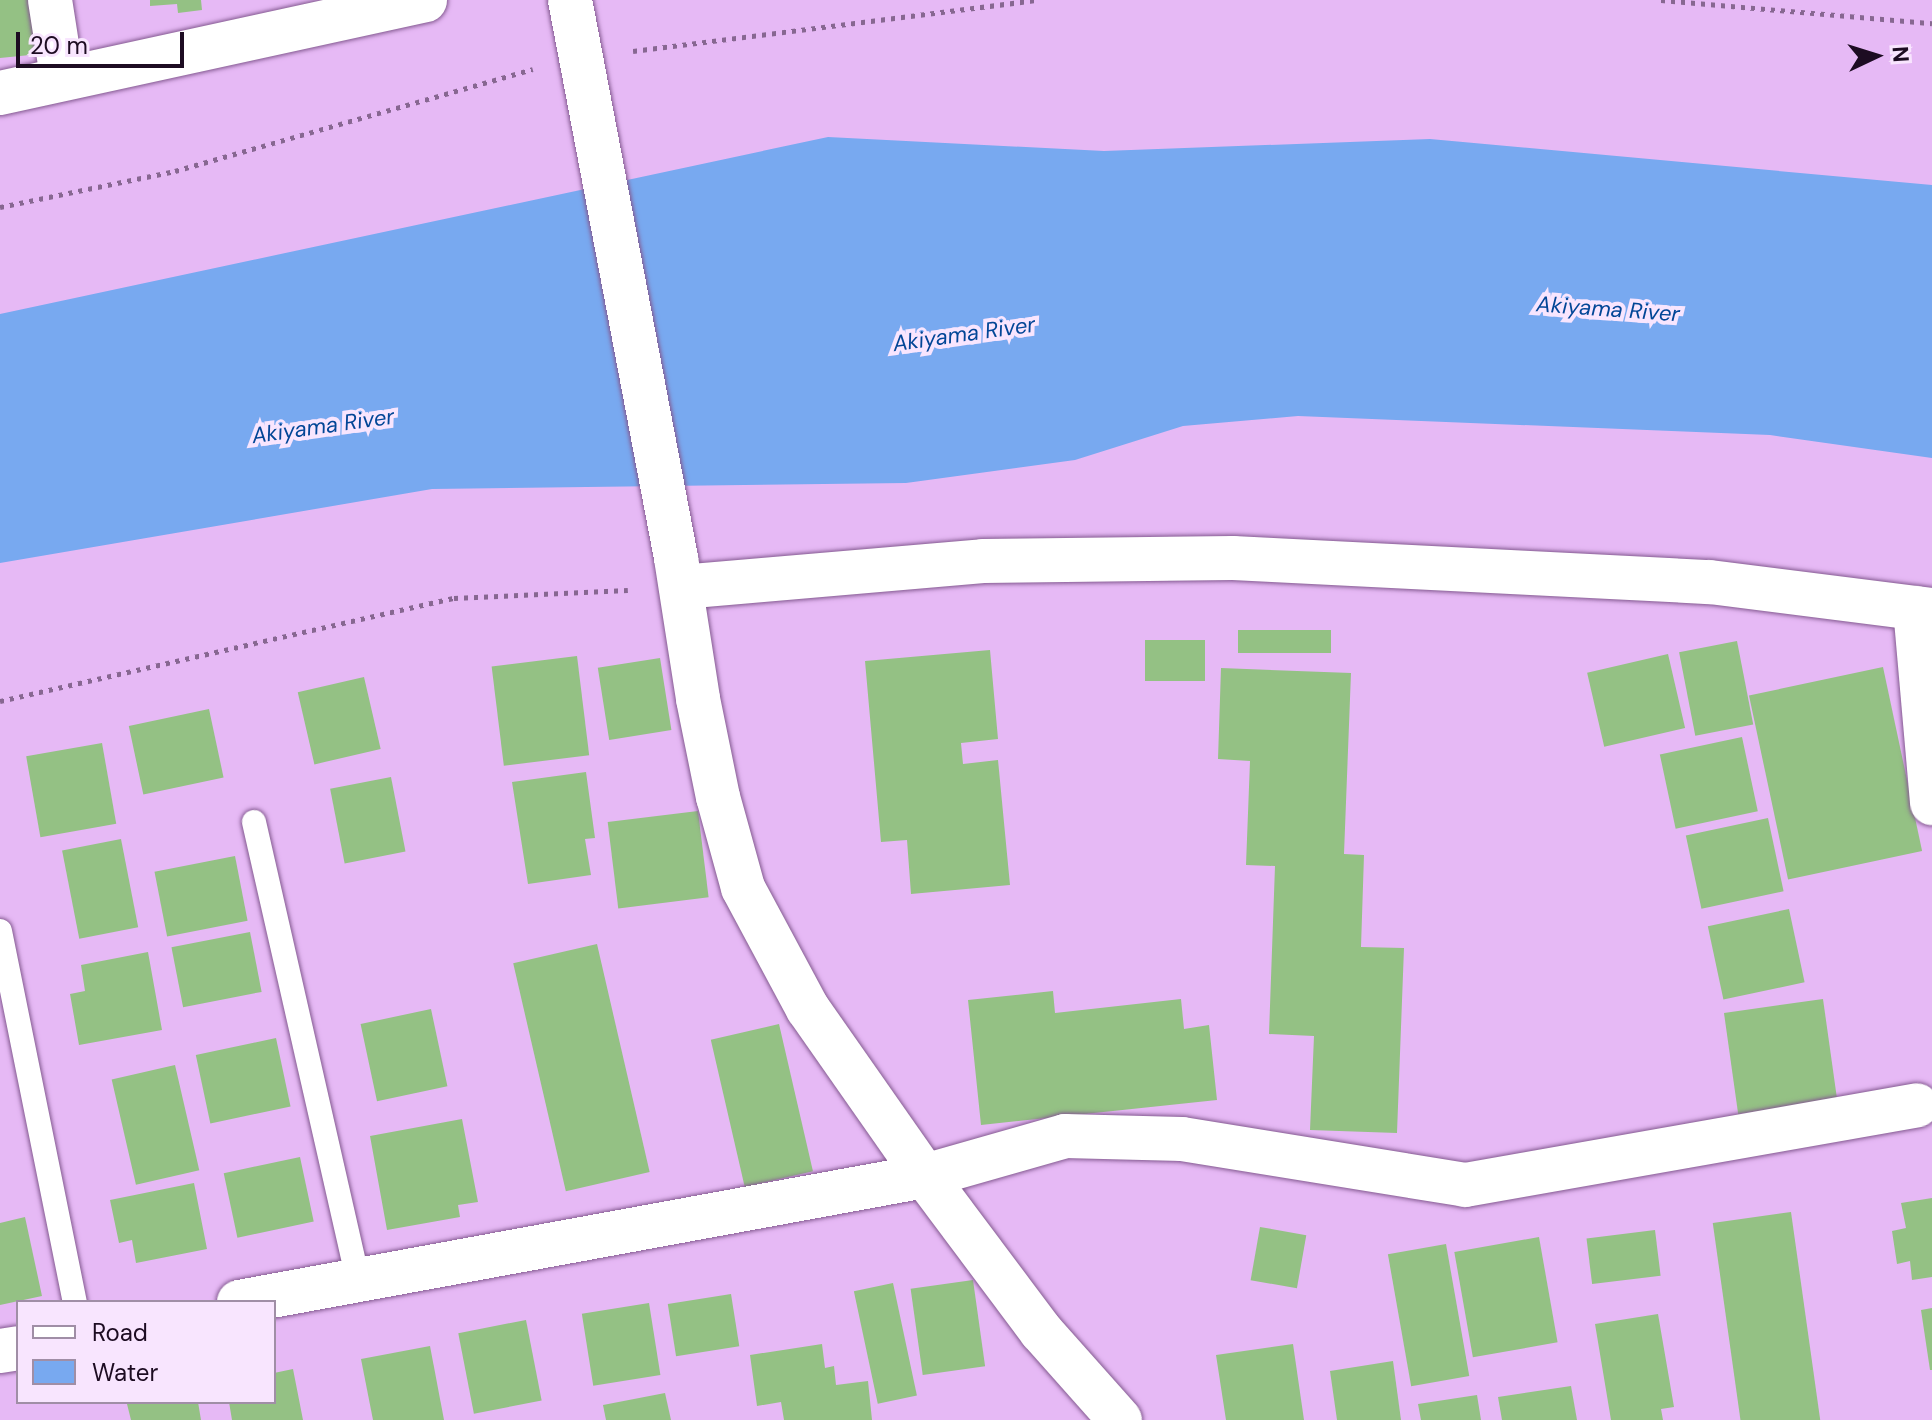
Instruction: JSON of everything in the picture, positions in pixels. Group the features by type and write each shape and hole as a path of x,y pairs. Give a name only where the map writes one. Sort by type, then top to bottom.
{"street":[{"path":"50,0 62,77"},
{"path":"0,93 425,0"},
{"path":"570,0 679,572 712,769 743,888 808,1009 925,1176 1041,1331 1120,1420"},
{"path":"679,572 983,561 1233,558 1710,582 1924,609 1932,803"},
{"path":"249,1300 925,1176 1065,1136 1182,1139 1465,1185 1917,1105"}],"lane":[{"path":"254,822 358,1278"},
{"path":"0,931 75,1300"}],"path":[{"path":"0,207 175,171 584,76 1036,0"},
{"path":"1661,0 1844,13 1932,23"},
{"path":"0,701 454,598 679,572"}],"water":[{"name":"Akiyama River","path":"828,137 1104,151 1430,139 1932,185 1932,458 1770,435 1298,416 1183,426 1075,460 906,483 432,489 0,563 0,314"}],"building":[{"path":"0,0 34,0 40,54 0,58"},
{"path":"150,0 201,0 202,10 178,13 177,4 150,6"},
{"path":"1238,630 1331,630 1331,653 1238,653"},
{"path":"1145,640 1205,640 1205,681 1145,681"},
{"path":"1737,641 1753,724 1695,736 1679,652"},
{"path":"990,650 998,739 961,743 963,764 998,760 1010,885 911,894 907,840 881,842 865,661"},
{"path":"1668,654 1685,728 1604,747 1587,673"},
{"path":"577,656 589,755 504,766 492,666"},
{"path":"660,658 671,730 609,740 598,668"},
{"path":"1883,667 1922,851 1788,879 1749,695"},
{"path":"1221,668 1351,673 1344,854 1364,855 1361,947 1404,948 1397,1133 1310,1130 1314,1036 1269,1034 1275,866 1246,865 1250,761 1218,759"},
{"path":"364,677 381,749 314,764 298,692"},
{"path":"209,709 224,777 143,795 129,726"},
{"path":"1742,737 1758,811 1676,829 1660,754"},
{"path":"102,743 116,824 40,837 26,756"},
{"path":"586,772 595,838 585,839 591,875 528,884 512,782"},
{"path":"391,777 406,852 345,863 330,789"},
{"path":"698,811 709,897 618,908 608,822"},
{"path":"1768,818 1784,891 1701,909 1686,835"},
{"path":"121,839 138,927 79,939 62,850"},
{"path":"235,856 248,921 167,936 155,872"},
{"path":"1789,909 1805,982 1723,1000 1708,926"},
{"path":"250,932 262,992 183,1007 171,947"},
{"path":"597,944 650,1172 566,1191 513,963"},
{"path":"148,952 162,1030 79,1045 70,994 85,991 81,965"},
{"path":"1053,991 1055,1013 1181,999 1184,1029 1209,1025 1217,1100 981,1125 968,1000"},
{"path":"1823,999 1837,1100 1738,1114 1724,1013"},
{"path":"431,1009 447,1086 377,1101 361,1024"},
{"path":"779,1024 813,1171 745,1187 711,1040"},
{"path":"276,1038 291,1106 210,1124 196,1055"},
{"path":"175,1065 199,1170 136,1185 112,1080"},
{"path":"462,1119 478,1202 458,1205 460,1217 387,1230 370,1136"},
{"path":"300,1157 314,1222 237,1238 224,1173"},
{"path":"194,1183 207,1249 136,1263 132,1240 119,1243 110,1200"},
{"path":"1932,1198 1932,1277 1912,1280 1910,1261 1897,1264 1892,1231 1906,1228 1901,1203"},
{"path":"1791,1212 1820,1420 1740,1420 1713,1223"},
{"path":"25,1217 42,1296 0,1305 0,1223"},
{"path":"1260,1227 1306,1235 1297,1288 1251,1280"},
{"path":"1655,1230 1661,1276 1592,1284 1587,1238"},
{"path":"1539,1237 1558,1342 1473,1357 1454,1252"},
{"path":"1446,1244 1469,1376 1411,1386 1388,1254"},
{"path":"973,1280 985,1366 923,1375 911,1289"},
{"path":"893,1283 917,1395 878,1404 854,1291"},
{"path":"731,1294 739,1346 676,1356 668,1304"},
{"path":"649,1303 660,1375 593,1386 582,1314"},
{"path":"1932,1308 1932,1370 1930,1370 1921,1310"},
{"path":"1658,1314 1674,1407 1661,1409 1663,1420 1611,1420 1595,1324"},
{"path":"526,1320 542,1400 474,1414 458,1333"},
{"path":"822,1344 825,1368 834,1366 836,1385 868,1381 872,1420 784,1420 781,1402 757,1406 750,1355"},
{"path":"1293,1344 1304,1420 1226,1420 1216,1355"},
{"path":"430,1346 444,1420 373,1420 361,1359"},
{"path":"1393,1361 1401,1420 1337,1420 1330,1371"},
{"path":"293,1369 303,1420 232,1420 229,1404 276,1404 276,1373"},
{"path":"1571,1386 1577,1420 1502,1420 1498,1397"},
{"path":"665,1393 671,1420 606,1420 603,1405"},
{"path":"1477,1395 1481,1420 1421,1420 1418,1404"},
{"path":"127,1404 198,1404 201,1420 131,1420"}]}
